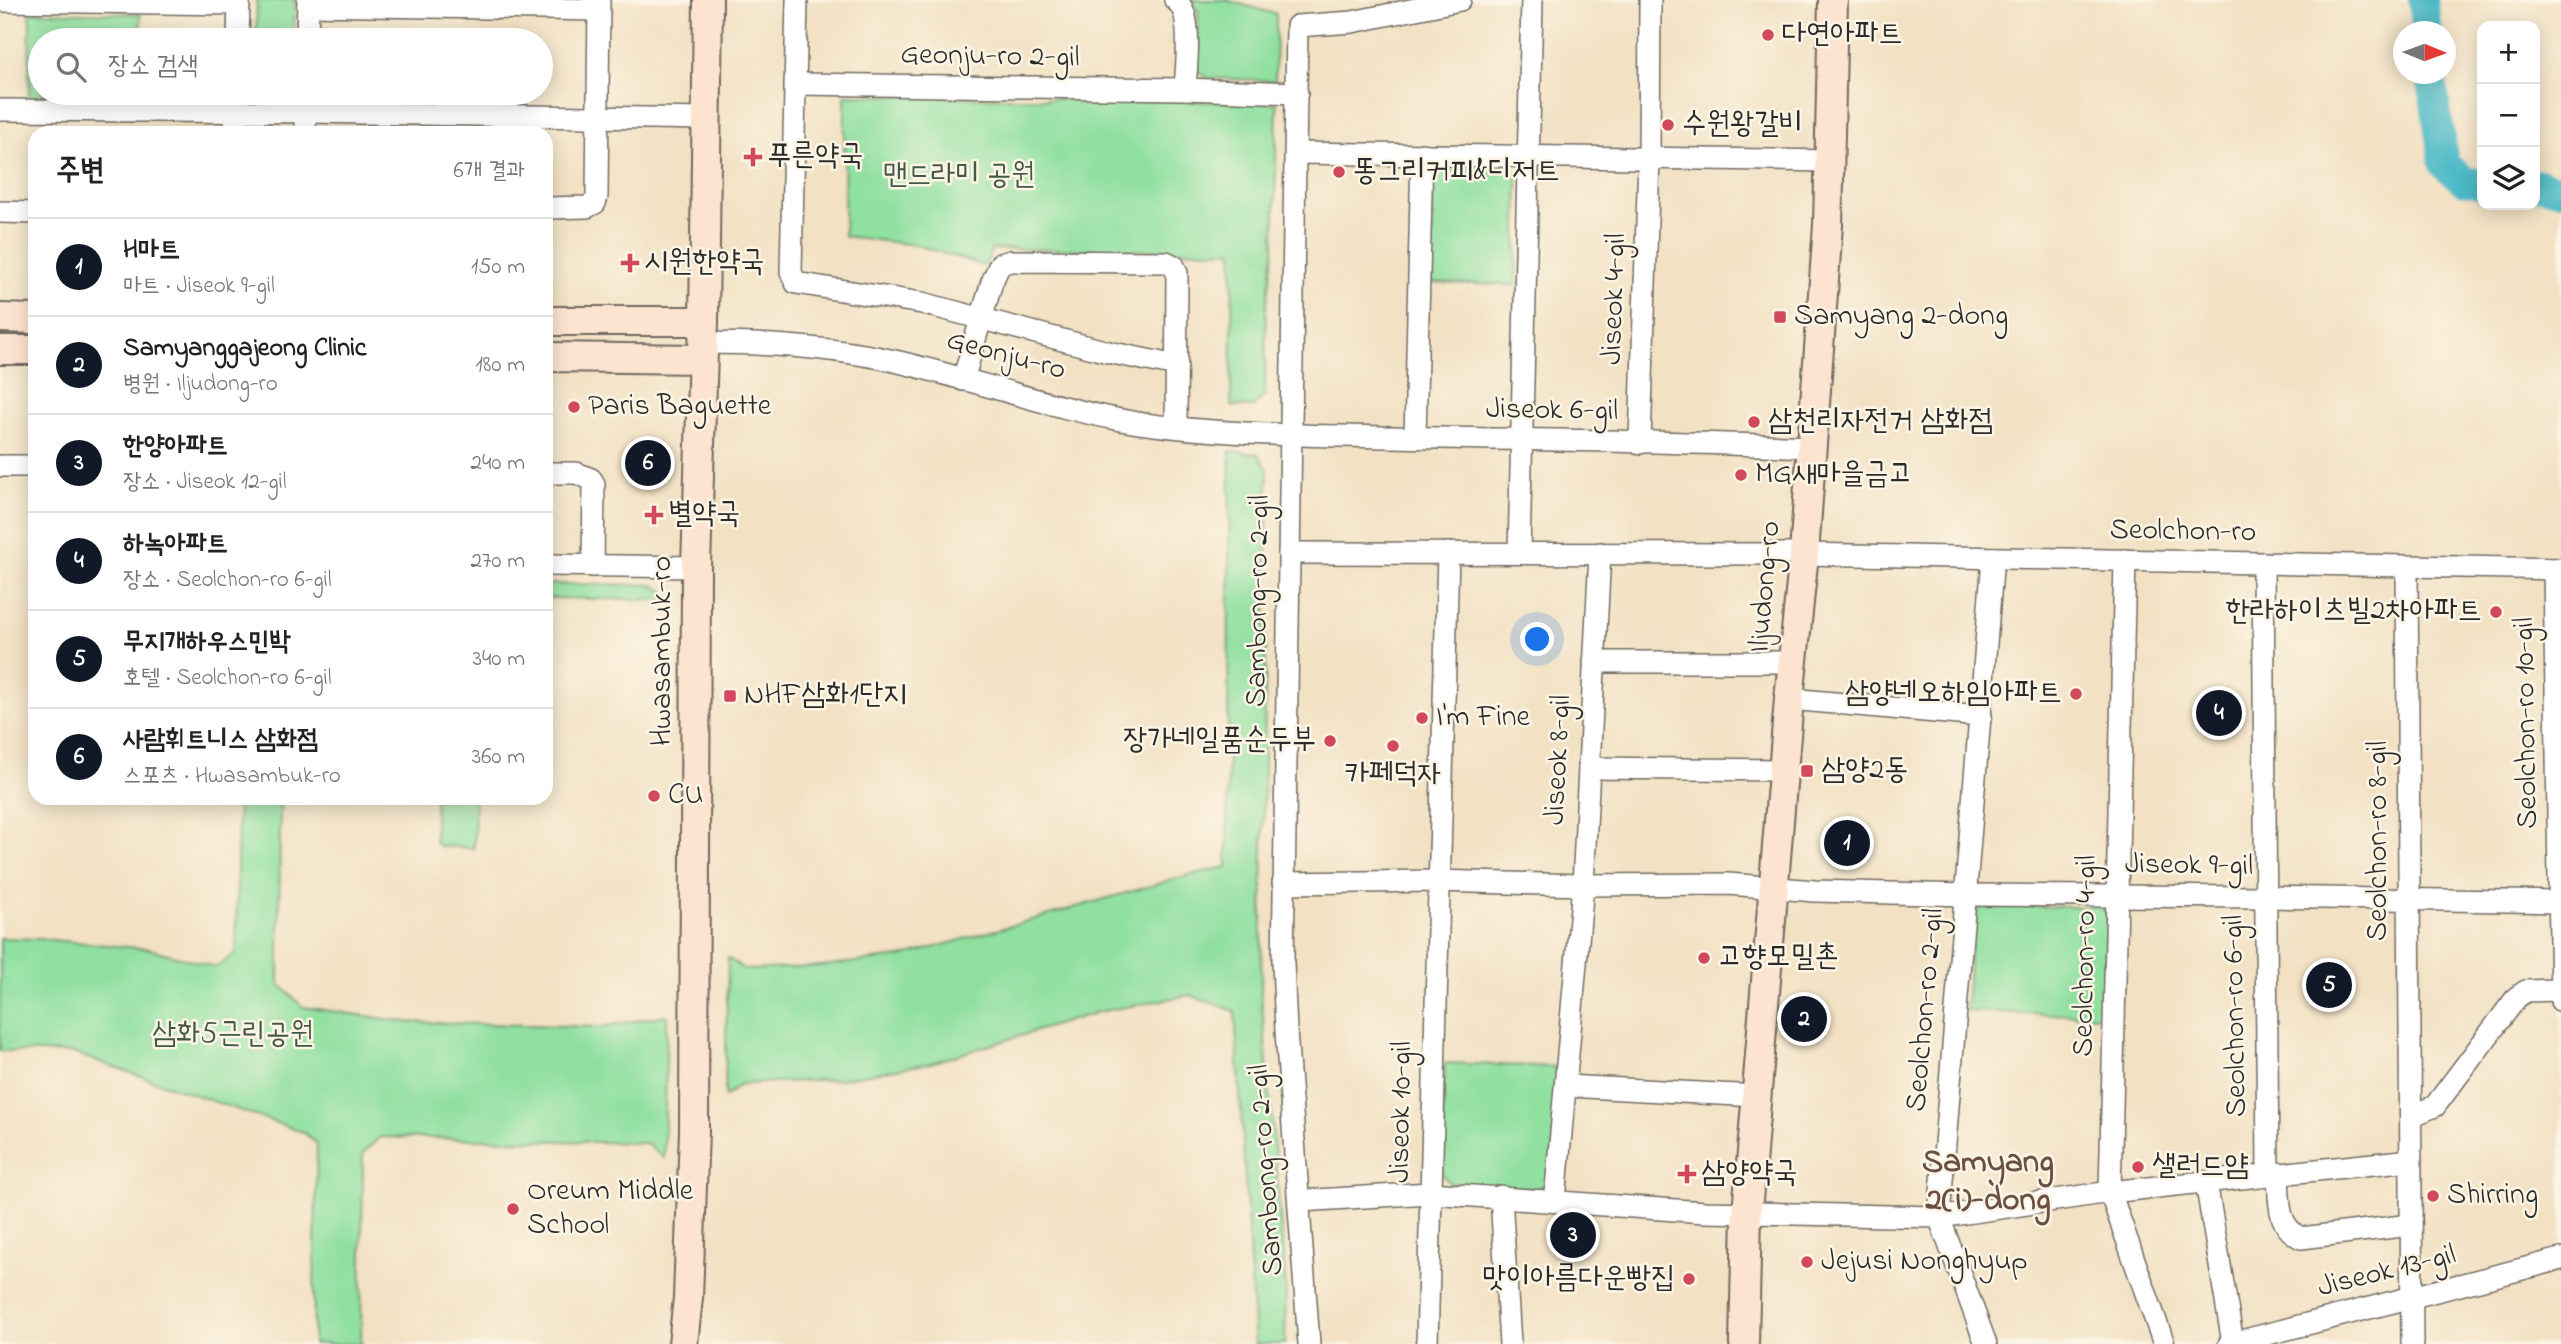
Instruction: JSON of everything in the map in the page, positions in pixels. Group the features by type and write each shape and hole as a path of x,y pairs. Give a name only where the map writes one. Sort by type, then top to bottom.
{"street":[{"name":"Hwasambuk-ro","path":"683,1344 688,1298 694,1131 696,567 708,119 708,0"},
{"path":"797,0 791,272 796,283 899,299 1108,352 1177,366"},
{"path":"1175,0 1181,4 1186,16 1185,89"},
{"name":"Sambong-ro 2-gil","path":"1309,1344 1283,962 1297,26 1352,22 1460,0"},
{"path":"1519,553 1532,0"},
{"name":"Jiseok 4-gil","path":"1640,443 1649,158 1650,0"},
{"name":"Iljudong-ro","path":"1744,1344 1747,1213 1804,554 1828,225 1833,0"},
{"path":"0,1 239,2 238,28"},
{"path":"307,28 308,3 599,5 597,196 595,203 587,207 553,208"},
{"name":"Geonju-ro 2-gil","path":"795,85 1185,89 1297,93"},
{"path":"0,110 708,119"},
{"path":"1296,152 1830,161"},
{"path":"1415,438 1422,155"},
{"path":"0,212 28,213"},
{"path":"963,380 1000,264 1166,262 1174,266 1177,272 1176,427"},
{"path":"0,318 28,319"},
{"name":"Geonju-ro","path":"553,321 576,321 703,341 818,348 899,362 1138,423 1291,435"},
{"path":"553,346 572,342 609,342 615,338 615,335 606,329 576,321"},
{"name":"Geonju-ro","path":"553,356 703,341"},
{"path":"0,350 28,350"},
{"name":"Jiseok 6-gil","path":"1291,435 1811,447"},
{"path":"0,466 28,466"},
{"path":"553,472 576,473 591,479 594,484 593,566"},
{"path":"1289,553 1804,554"},
{"path":"1437,881 1448,553"},
{"name":"Jiseok 8-gil","path":"1583,885 1600,553"},
{"name":"Seolchon-ro","path":"1804,554 2557,569"},
{"name":"Seolchon-ro 2-gil","path":"1986,1344 1939,1217 1993,558"},
{"name":"Seolchon-ro 4-gil","path":"2125,561 2110,1192 2164,1344"},
{"name":"Seolchon-ro 6-gil","path":"2263,563 2265,897 2273,1173 2281,1214 2291,1233 2301,1238 2411,1225"},
{"path":"553,565 696,567"},
{"name":"Seolchon-ro 8-gil","path":"2407,566 2412,1344"},
{"name":"Seolchon-ro 10-gil","path":"2557,569 2560,996"},
{"path":"1594,662 1793,662"},
{"path":"1790,699 1981,716"},
{"path":"1589,768 1784,770"},
{"path":"1283,883 1437,881 1583,885 1728,884 1775,888"},
{"name":"Jiseok 10-gil","path":"1427,1344 1437,881"},
{"path":"1555,1200 1583,885"},
{"name":"Jiseok 9-gil","path":"1775,888 1966,895 2560,902"},
{"path":"2411,1116 2435,1106 2517,997 2526,991 2560,996"},
{"path":"1566,1086 1757,1096"},
{"path":"1300,1201 1430,1193 1747,1213 1939,1217 2110,1192 2411,1160"},
{"path":"2206,1182 2231,1343"},
{"path":"1501,1196 1510,1344"},
{"name":"Jiseok 13-gil","path":"2231,1343 2561,1259"}],"green space":[{"path":"257,0 295,0 294,28 256,28"},
{"path":"1190,0 1226,0 1276,14 1275,81 1207,78 1198,71 1198,11"},
{"path":"30,12 141,14 140,28 30,28"},
{"name":"맨드라미 공원","path":"845,95 1277,103 1274,254 1266,309 1265,395 1253,407 1231,406 1233,251 992,249 985,266 916,245 844,236"},
{"path":"1444,163 1504,166 1518,177 1516,285 1431,283 1433,172"},
{"path":"1230,451 1258,454 1268,469 1261,992 1286,1287 1285,1344 1255,1344 1235,1011 1190,995 1098,1012 931,1063 841,1079 741,1084 725,1097 728,958 745,970 811,967 901,957 1189,875 1227,867"},
{"path":"553,584 652,585 664,591 664,600 553,598"},
{"name":"삼화5근린공원","path":"238,805 280,805 279,984 303,1007 408,1022 601,1027 667,1015 664,1158 645,1143 380,1137 363,1153 361,1344 313,1344 317,1144 303,1132 73,1053 0,1051 0,938 150,949 216,967 236,953"},
{"path":"435,805 475,805 474,848 440,846 435,842"},
{"path":"1983,906 2100,907 2108,915 2106,1016 1966,1011 1972,915"},
{"path":"1445,1063 1561,1067 1550,1182 1536,1189 1450,1184 1441,1172"}],"waterway":[{"path":"2423,0 2426,21"},
{"path":"2432,84 2444,164 2464,181 2477,183"},
{"path":"2540,184 2561,190"}],"place":[{"name":"다연아파트","path":"1768,35"},
{"name":"수원왕갈비","path":"1668,125"},
{"name":"푸른약국","path":"753,157"},
{"name":"똥그리커피&디저트","path":"1339,172"},
{"name":"시원한약국","path":"630,263"},
{"name":"Samyang 2-dong","path":"1780,317"},
{"name":"Paris Baguette","path":"574,407"},
{"name":"삼천리자전거 삼화점","path":"1754,422"},
{"name":"사람휘트니스 삼화점","path":"648,463"},
{"name":"MG새마을금고","path":"1741,475"},
{"name":"별약국","path":"654,515"},
{"name":"한라하이츠빌2차아파트","path":"2496,612"},
{"name":"삼양네오하임아파트","path":"2076,694"},
{"name":"NHF삼화1단지","path":"730,696"},
{"name":"하녹아파트","path":"2219,713"},
{"name":"I'm Fine","path":"1422,718"},
{"name":"장가네일품순두부","path":"1330,741"},
{"name":"카페덕자","path":"1393,746"},
{"name":"삼양2동","path":"1807,771"},
{"name":"CU","path":"654,796"},
{"name":"H마트","path":"1847,843"},
{"name":"고향모밀촌","path":"1704,958"},
{"name":"무지개하우스민박","path":"2329,985"},
{"name":"Samyanggajeong Clinic","path":"1804,1019"},
{"name":"샐러드얌","path":"2138,1167"},
{"name":"삼양약국","path":"1687,1174"},
{"name":"Shirring","path":"2433,1196"},
{"name":"Oreum Middle School","path":"513,1209"},
{"name":"한양아파트","path":"1573,1235"},
{"name":"Jejusi Nonghyup","path":"1807,1262"},
{"name":"맛이아름다운빵집","path":"1689,1279"}],"district":[{"name":"Samyang 2(i)-dong","path":"1988,1182"}]}
